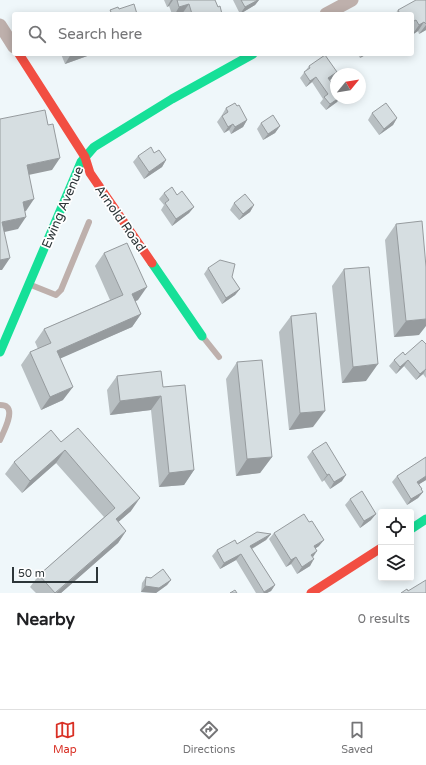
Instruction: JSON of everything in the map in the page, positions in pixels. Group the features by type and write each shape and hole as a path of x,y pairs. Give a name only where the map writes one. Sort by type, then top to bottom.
{"street":[{"path":"330,12 352,0"},
{"path":"0,26 12,44"},
{"name":"Arnold Road","path":"20,56 85,157 90,174 202,336"},
{"name":"Ewing Avenue","path":"0,352 81,162 85,157 94,147 175,98 249,56"},
{"path":"414,527 426,519"},
{"path":"311,593 378,550"}],"lane":[{"path":"29,284 56,295 61,290 89,222"},
{"name":"Arnold Road","path":"202,336 219,357"},
{"path":"0,405 7,407 9,410 9,415 0,440"}],"building":[{"path":"177,0 215,0 218,7 220,6 222,12 191,12 189,4 179,7"},
{"path":"241,0 258,0 245,7"},
{"path":"416,0 426,0 426,24 424,22 419,25 416,20 414,21 414,12 399,12 398,10"},
{"path":"134,4 136,12 111,12 110,10 118,7 119,9"},
{"path":"326,56 334,68 330,68 330,77 328,78 330,81 330,104 324,97 328,94 316,77 310,81 304,72 310,68 309,66"},
{"path":"235,103 237,106 239,105 247,120 235,127 233,124 228,127 222,116 228,112 226,108"},
{"path":"386,103 397,118 384,129 372,113"},
{"path":"45,110 48,125 53,124 60,158 27,165 34,199 23,202 26,217 2,222 10,258 0,260 0,119"},
{"path":"273,115 280,126 268,134 261,123"},
{"path":"151,147 154,153 159,150 166,160 149,172 138,156"},
{"path":"172,187 177,195 182,191 194,207 176,219 165,203 169,200 164,193"},
{"path":"245,194 254,205 243,214 234,203"},
{"path":"422,221 426,267 426,319 406,321 396,224"},
{"path":"127,243 147,287 132,294 141,314 57,351 73,387 50,397 30,352 51,343 44,329 123,295 104,253"},
{"path":"220,260 235,264 232,277 240,289 226,298 208,268"},
{"path":"369,267 378,364 353,367 344,269"},
{"path":"316,313 325,411 300,413 291,316"},
{"path":"422,340 426,344 426,369 420,374 408,360 400,367 394,360 403,352 405,355"},
{"path":"262,360 272,457 247,459 237,362"},
{"path":"161,371 163,387 185,385 194,470 169,473 161,396 120,401 117,376"},
{"path":"78,428 140,498 116,519 126,531 55,593 39,575 115,508 65,450 30,481 14,462 51,430 61,442"},
{"path":"326,442 346,475 334,482 329,474 327,475 312,451"},
{"path":"426,457 426,476 417,482 423,492 411,499 397,476"},
{"path":"362,491 376,514 364,521 350,499"},
{"path":"304,514 309,522 312,521 324,540 314,546 317,551 311,555 314,559 302,567 296,557 291,560 274,533"},
{"path":"257,532 271,534 250,546 275,585 264,592 241,554 224,563 217,550 235,540 237,544"},
{"path":"163,569 171,580 159,588 145,586 146,577 151,578"},
{"path":"426,580 426,593 401,593 407,589 408,591"},
{"path":"235,590 237,593 230,593"}],"traffic: fast":[{"path":"0,352 81,162 94,147 172,99 249,56"},
{"path":"152,263 202,336"},
{"path":"414,527 426,519"}],"traffic: jam":[{"path":"20,56 85,157 90,173 152,263"},
{"path":"311,593 378,550"}]}
